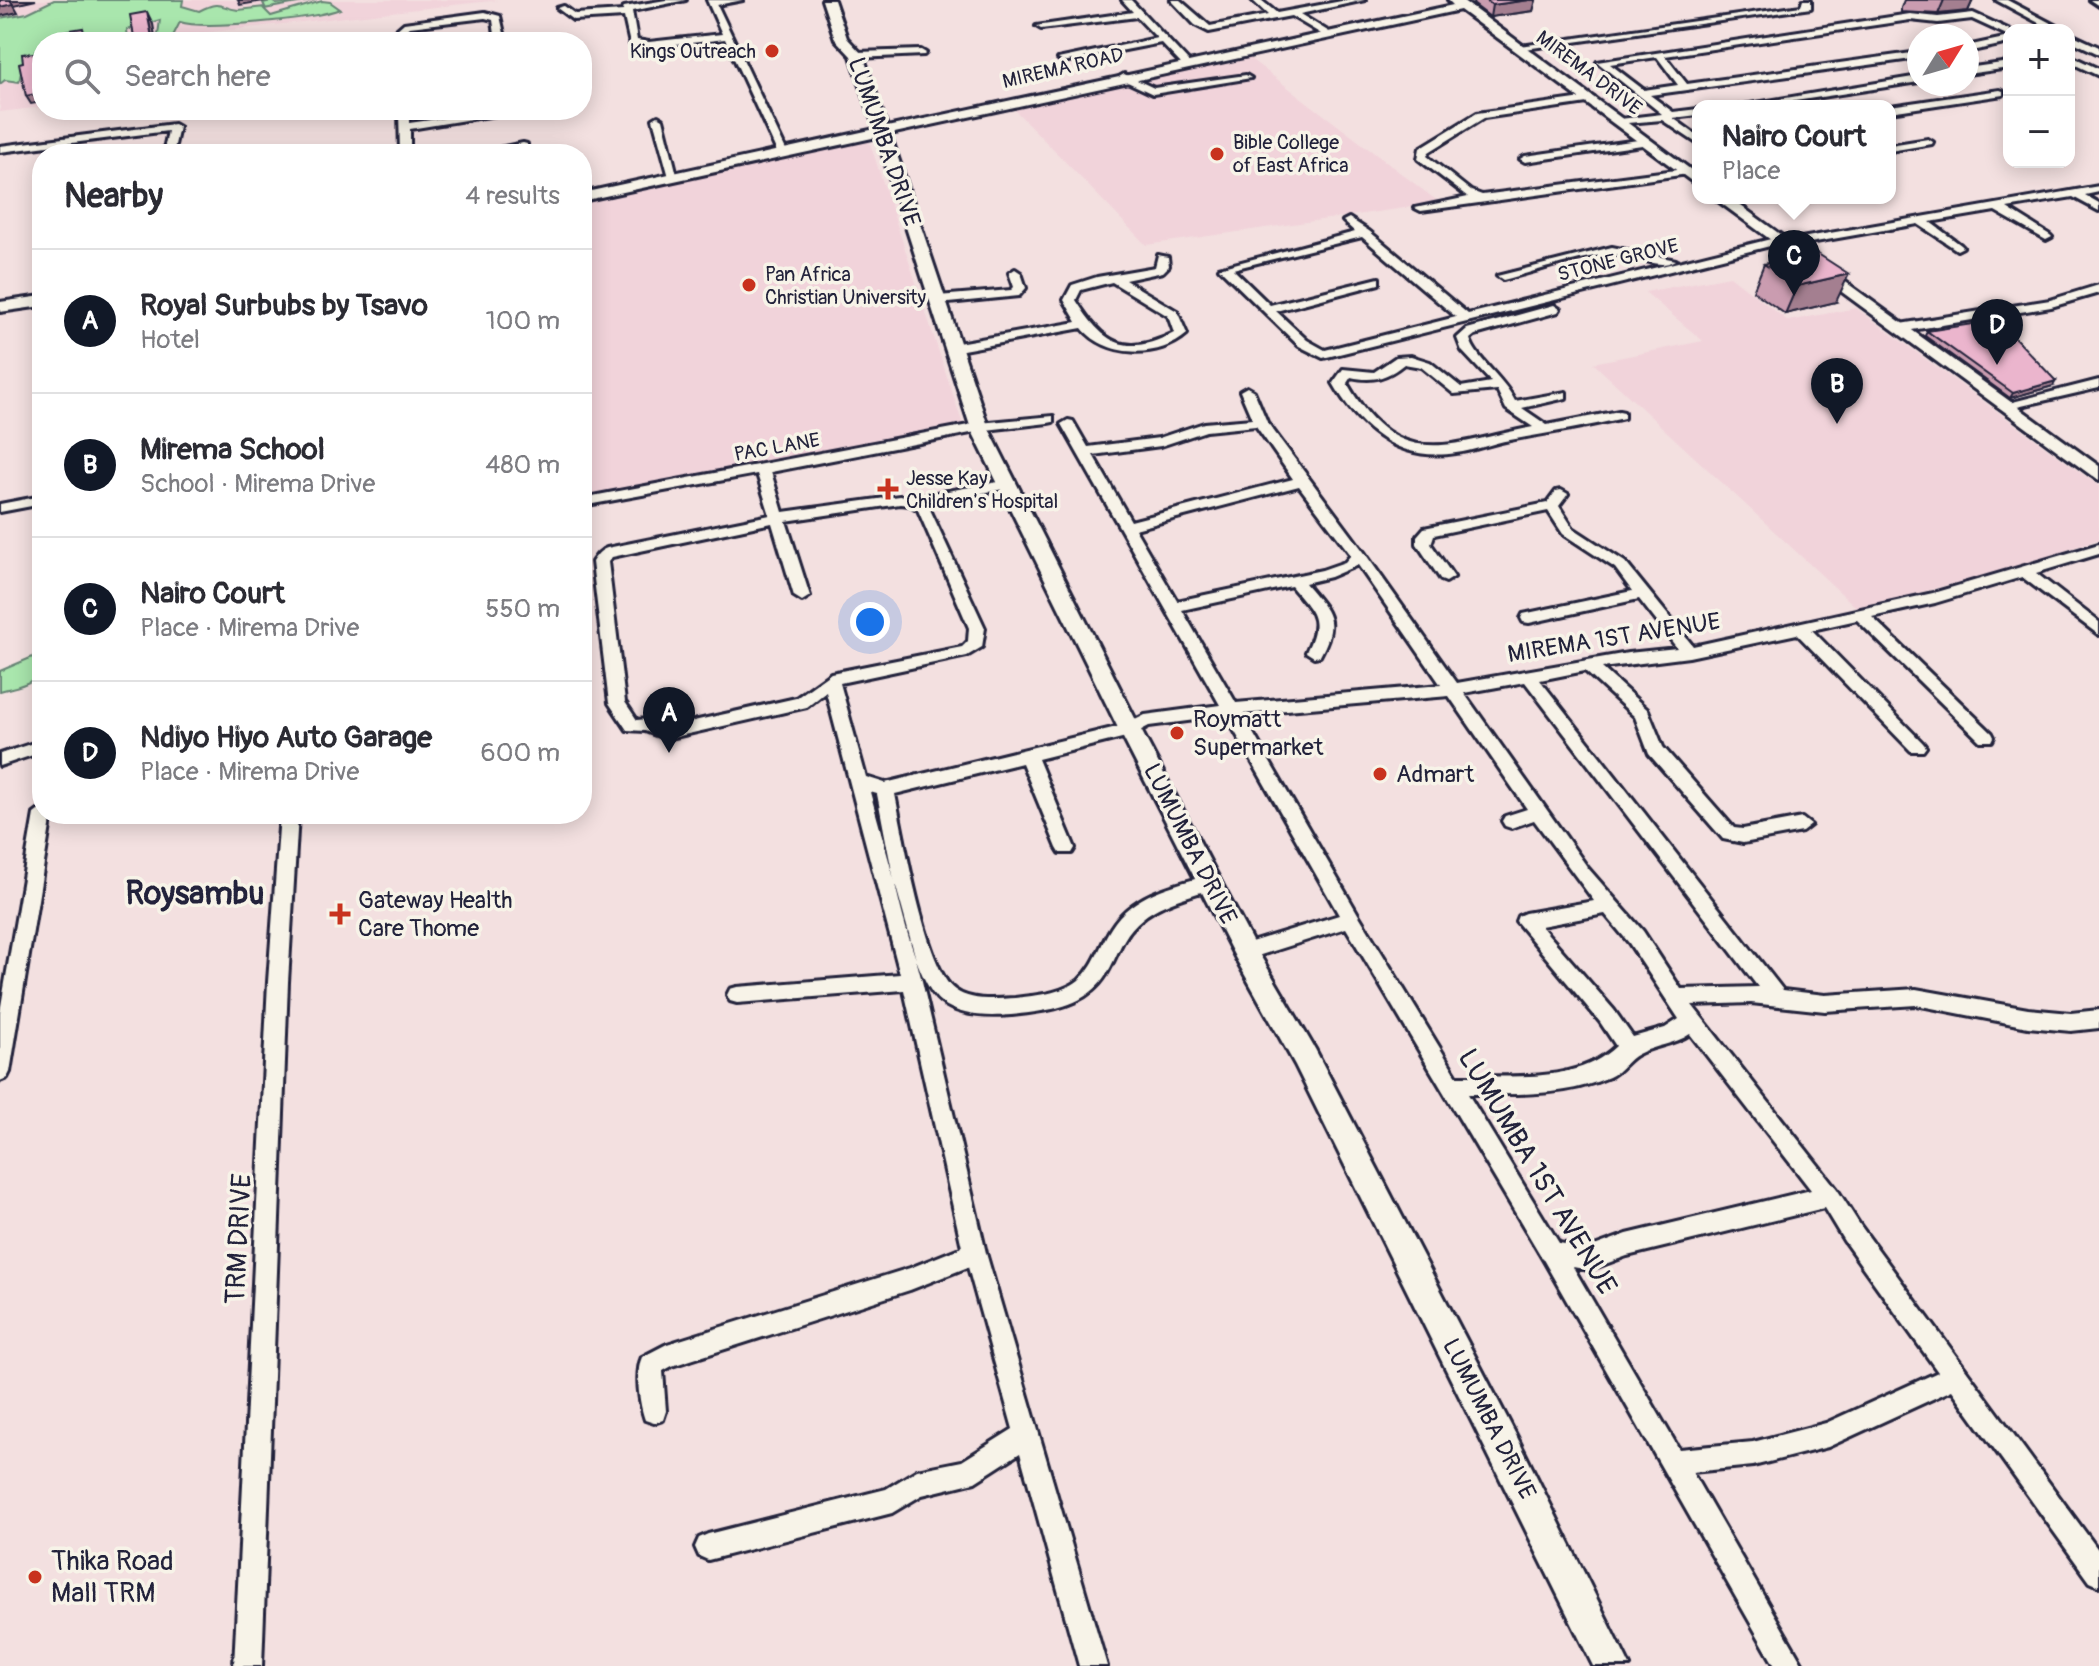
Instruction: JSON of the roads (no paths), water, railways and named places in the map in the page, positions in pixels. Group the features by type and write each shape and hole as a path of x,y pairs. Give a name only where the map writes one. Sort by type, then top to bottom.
{"street":[{"path":"561,8 573,17 626,14 634,7 682,0"},
{"path":"737,0 712,1 782,152"},
{"name":"LUMUMBA DRIVE","path":"828,0 841,39 857,55 979,428 1245,952 1305,1057 1612,1666"},
{"path":"1126,0 1185,63"},
{"path":"1175,0 1204,29 1361,0"},
{"path":"1256,0 1275,16"},
{"path":"1518,47 1802,8 1808,6 1807,0"},
{"path":"2000,0 2044,24"},
{"name":"MIREMA DRIVE","path":"1459,2 1692,178"},
{"name":"MIREMA ROAD","path":"592,195 1185,63 1328,35 1459,2"},
{"path":"1292,13 1328,35"},
{"path":"626,14 632,41 638,45 729,36"},
{"path":"1041,26 1140,14"},
{"path":"401,32 407,25 493,15 498,21 500,32"},
{"path":"1692,134 1602,62 1910,17 1938,20 1973,16 2003,30"},
{"path":"2075,39 2095,49"},
{"path":"1063,59 1162,40"},
{"path":"1979,46 2003,41"},
{"path":"2075,56 2095,49"},
{"path":"857,55 921,53"},
{"path":"1660,55 1684,86"},
{"path":"1642,93 1907,57"},
{"path":"2075,60 2099,73"},
{"path":"1979,69 2003,66"},
{"path":"1124,77 1153,91 1197,88 1246,78"},
{"path":"1782,100 1907,81"},
{"path":"1896,108 2000,93"},
{"path":"1481,198 1467,193 1428,163 1422,157 1424,150 1481,115 1590,100"},
{"path":"1620,122 1692,113"},
{"path":"658,119 674,177"},
{"path":"170,144 176,120"},
{"path":"405,120 405,144"},
{"path":"40,144 174,127"},
{"path":"405,127 520,130"},
{"path":"494,144 520,130"},
{"path":"1525,159 1645,142"},
{"path":"1896,147 1928,142"},
{"path":"0,149 32,145"},
{"path":"1421,208 1684,172"},
{"path":"1503,276 1612,250 1624,250 1650,261 1665,261 2099,189"},
{"path":"2075,193 2099,208"},
{"path":"1730,204 2099,475"},
{"path":"1997,207 2046,237"},
{"path":"1919,220 1957,247"},
{"path":"1349,221 1465,318"},
{"name":"STONE GROVE","path":"1365,233 1226,267 1303,343 1323,354 1782,241"},
{"path":"1545,429 1511,406 1501,385 1463,343 1471,332 1782,241"},
{"path":"1115,279 1173,314 1181,334 1144,345 1116,346 1102,340 1085,324 1070,300 1072,293 1087,283 1159,270 1163,266 1162,257"},
{"path":"938,300 1015,293 1020,288 1015,273"},
{"path":"1269,309 1375,281"},
{"path":"1900,328 2051,303 2099,289"},
{"path":"0,307 32,302"},
{"path":"1025,337 1030,321"},
{"path":"952,348 1085,324"},
{"path":"1501,385 1459,391 1428,365 1414,359 1401,360 1391,371 1380,374 1364,377 1348,372 1340,383 1365,418 1395,444 1415,451 1461,450 1482,441 1619,415"},
{"path":"2004,406 2099,384"},
{"path":"1247,391 1260,422 1359,555 1581,873 1636,937 1679,997 1691,1020 1829,1196 1852,1233 2099,1573"},
{"path":"1511,406 1561,395"},
{"name":"PAC LANE","path":"592,500 979,428 1048,419"},
{"path":"1082,452 1161,442 1204,427 1260,422"},
{"name":"LUMUMBA 1ST AVENUE","path":"1068,424 1351,919 1552,1253 1790,1666"},
{"path":"763,470 802,596"},
{"path":"1126,527 1302,481"},
{"path":"914,501 924,508 979,635 967,651 831,679 801,703 666,733 647,725 631,731 617,703 600,562 607,553 776,518 914,501 1009,484"},
{"path":"1446,577 1424,544 1424,536 1429,531 1556,500 1568,531 1620,565 1689,652"},
{"path":"0,508 32,502"},
{"name":"MIREMA 1ST AVENUE","path":"885,790 1130,730 1145,721 1233,709 1452,690 1689,652 1862,616 2099,549"},
{"path":"1175,607 1350,565 1359,555"},
{"path":"2025,572 2099,630"},
{"path":"1293,579 1323,615 1323,634 1314,652"},
{"path":"1529,618 1641,594"},
{"path":"1862,616 1986,737"},
{"path":"1801,628 1917,747"},
{"path":"1590,667 1642,714 1655,750 1729,834 1743,836 1802,825"},
{"path":"1530,678 1778,998"},
{"path":"831,679 912,981 975,1253 1093,1666"},
{"path":"0,760 32,749"},
{"path":"1028,755 1066,848"},
{"path":"856,780 885,790 904,878 932,975 942,993 959,1003 1013,1006 1070,996 1088,984 1117,934 1140,907 1210,882"},
{"path":"1511,821 1540,811"},
{"path":"0,1072 42,824"},
{"name":"TRM DRIVE","path":"248,1666 278,982 288,824"},
{"path":"1609,906 1525,921 1607,1016 1629,1048"},
{"path":"1245,952 1351,919"},
{"path":"737,995 912,981"},
{"path":"1679,997 1778,998 1825,1003 1916,997 2028,1018 2071,1022 2099,1019"},
{"path":"1452,1085 1563,1082 1604,1070 1629,1048 1681,1031 1691,1020"},
{"path":"1552,1253 1589,1259 1627,1245 1829,1196"},
{"path":"654,1411 650,1365 667,1356 910,1279 975,1253"},
{"path":"1671,1462 1753,1454 1828,1435 1956,1376"},
{"path":"708,1547 892,1500 917,1483 966,1473 1025,1436"}],"place":[{"name":"Kings Outreach","path":"772,51"},
{"name":"Bible College of East Africa","path":"1217,154"},
{"name":"Pan Africa Christian University","path":"749,285"},
{"name":"Nairo Court","path":"1794,296"},
{"name":"Ndiyo Hiyo Auto Garage","path":"1997,365"},
{"name":"Mirema School","path":"1837,424"},
{"name":"Jesse Kay Children's Hospital","path":"888,489"},
{"name":"Roymatt Supermarket","path":"1177,733"},
{"name":"Royal Surbubs by Tsavo","path":"669,753"},
{"name":"Admart","path":"1380,774"},
{"name":"Gateway Health Care Thome","path":"340,914"},
{"name":"Thika Road Mall TRM","path":"35,1577"}],"district":[{"name":"Roysambu","path":"195,894"}]}
